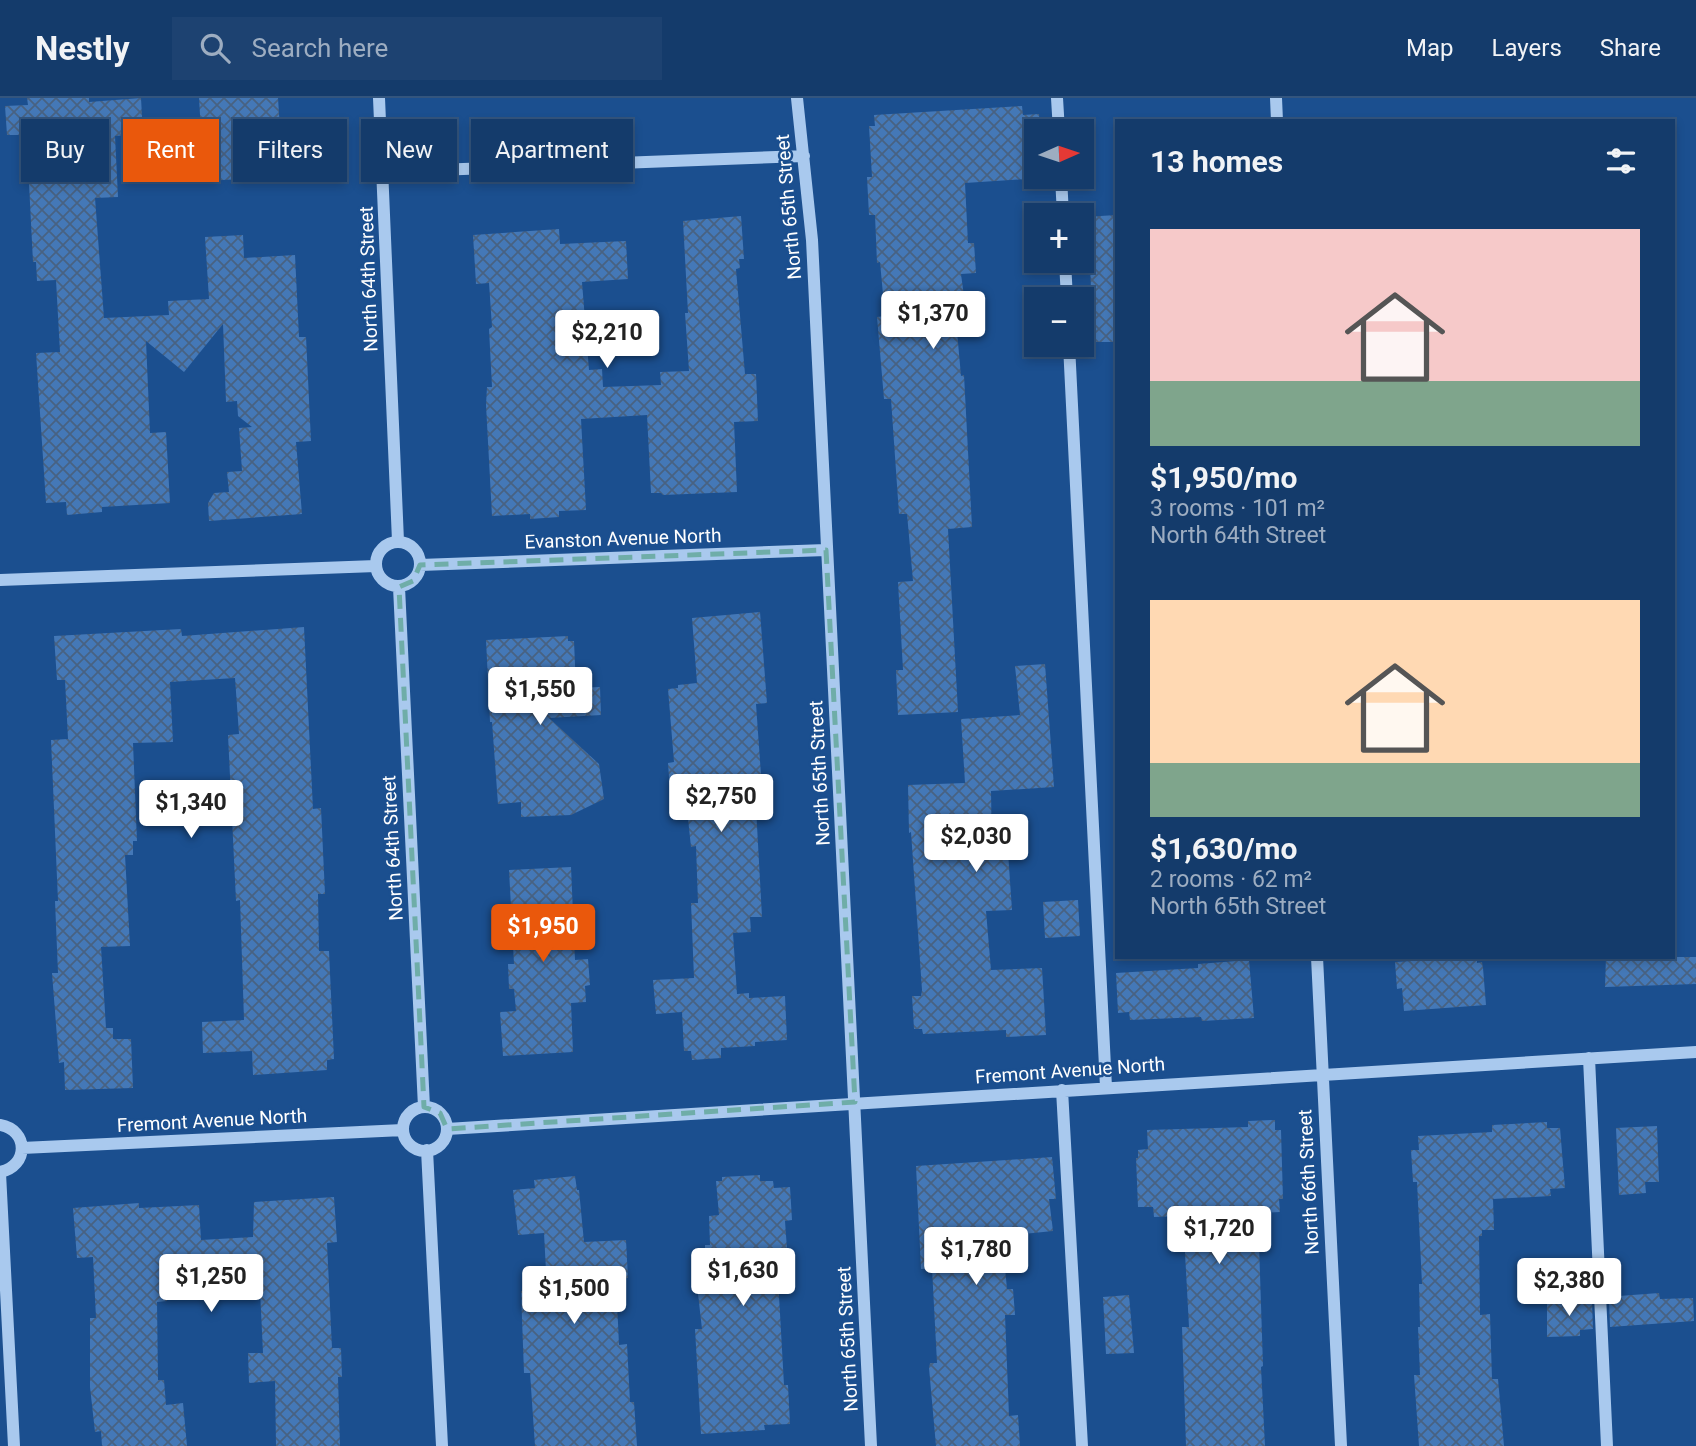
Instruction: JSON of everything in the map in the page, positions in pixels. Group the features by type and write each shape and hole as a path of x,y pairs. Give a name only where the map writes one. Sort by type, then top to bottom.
{"street":[{"name":"North 64th Street","path":"379,98 380,119"},
{"name":"North 65th Street","path":"797,98 812,240 871,1446"},
{"path":"1057,98 1058,119"},
{"path":"1276,98 1277,119"},
{"path":"457,170 804,156"},
{"name":"North 64th Street","path":"383,182 398,541"},
{"path":"1070,357 1106,1087"},
{"path":"398,541 413,547 418,553 420,565 418,575 413,581 399,587 384,582 376,570 380,549 398,541"},
{"name":"Evanston Avenue North","path":"420,565 826,550"},
{"path":"0,580 376,566"},
{"name":"North 64th Street","path":"399,587 424,1107"},
{"name":"North 66th Street","path":"1317,959 1341,1446"},
{"name":"Fremont Avenue North","path":"446,1129 1696,1052"},
{"path":"1588,1058 1606,1446"},
{"path":"1062,1090 1082,1446"},
{"path":"424,1107 440,1113 446,1129 444,1141 428,1150 418,1150 411,1146 406,1141 403,1130 408,1114 424,1107"},
{"path":"0,1125 13,1130 22,1147 17,1164 0,1172 14,1446"},
{"name":"Fremont Avenue North","path":"22,1147 403,1130"},
{"path":"428,1150 442,1446"}],"highlighted area":[{"path":"826,550 855,1102 447,1129 440,1113 424,1107 399,587 413,581 420,565"}],"building":[{"path":"27,98 89,98 89,102 141,98 142,119 123,119 123,135 115,136 118,197 95,198 104,318 169,315 168,301 209,299 205,237 243,235 244,258 295,255 299,337 306,337 311,441 296,442 302,514 209,521 208,503 214,493 229,492 227,472 242,471 239,428 252,427 238,416 237,401 226,402 223,324 184,372 146,341 150,433 166,432 170,503 102,507 102,512 67,515 66,502 46,503 36,353 60,352 56,280 37,281 36,262 33,262 29,182 109,182 109,119 21,119 21,165 19,135 7,135 5,106 28,105"},
{"path":"199,98 278,98 279,119 233,119 233,180 219,180 219,119 200,119"},
{"path":"1022,106 1023,115 1039,114 1039,119 1024,119 1024,179 965,183 968,243 974,243 976,273 961,274 966,311 956,320 961,376 964,375 972,527 948,529 958,712 898,715 896,670 903,670 898,582 913,581 907,514 899,514 891,399 884,399 877,317 885,316 880,262 877,263 875,215 869,215 867,177 872,177 869,126 875,126 874,115"},
{"path":"1115,215 1115,342 1094,342 1094,287 1091,287 1090,273 1094,273 1094,216"},
{"path":"741,216 744,259 739,259 740,268 736,269 745,374 756,374 758,421 734,422 737,492 663,495 651,493 647,415 581,419 586,510 559,511 559,517 530,519 530,514 492,516 486,405 487,387 492,387 489,329 492,327 489,283 476,284 473,235 559,229 560,244 626,241 628,279 582,282 589,370 602,369 603,387 661,385 660,372 689,371 683,221"},
{"path":"760,612 767,703 756,704 762,789 755,789 762,917 750,917 751,932 733,933 737,994 749,993 749,998 785,996 787,1040 755,1042 755,1046 721,1048 721,1058 692,1060 691,1051 684,1051 682,1012 656,1014 653,980 694,978 691,903 698,903 696,846 691,847 685,790 670,791 668,763 674,762 668,689 697,683 692,618"},
{"path":"304,627 313,809 321,808 325,894 318,894 319,951 329,951 334,1059 327,1060 327,1070 253,1075 252,1051 203,1053 202,1022 244,1020 240,900 236,901 228,735 239,734 235,678 170,682 173,742 133,743 137,841 133,841 133,855 125,855 130,946 101,947 106,1028 113,1028 113,1039 131,1039 133,1088 65,1090 64,1062 59,1063 52,973 58,973 55,901 58,901 51,740 68,739 65,680 57,680 54,636 181,629 182,636"},
{"path":"568,636 568,641 574,641 576,688 600,687 601,715 549,718 599,764 604,799 571,815 521,817 521,802 498,804 486,640"},
{"path":"1045,664 1054,787 991,791 992,853 1008,852 1012,910 986,911 991,970 1042,968 1046,1035 1006,1037 1006,1030 923,1034 922,1029 914,1029 912,996 921,996 922,990 911,832 909,833 908,785 965,783 961,719 1020,715 1015,666"},
{"path":"571,867 575,960 588,959 590,985 585,986 586,1002 571,1003 573,1052 503,1056 500,1012 516,1011 514,989 509,989 508,964 514,964 509,870"},
{"path":"1078,900 1080,936 1045,938 1043,902"},
{"path":"1696,957 1696,984 1605,987 1606,959"},
{"path":"1477,959 1477,963 1482,962 1486,1005 1404,1011 1402,988 1397,989 1395,962"},
{"path":"1249,960 1254,1018 1202,1021 1201,1017 1130,1020 1129,1012 1118,1013 1116,973 1198,968 1198,964"},
{"path":"1275,1120 1275,1130 1281,1130 1283,1199 1279,1199 1280,1212 1258,1213 1265,1446 1186,1446 1182,1327 1189,1327 1183,1216 1154,1217 1153,1207 1138,1207 1138,1150 1148,1149 1147,1130 1248,1127 1248,1121"},
{"path":"1547,1122 1547,1128 1560,1128 1565,1188 1550,1189 1551,1196 1493,1199 1494,1230 1482,1230 1482,1236 1479,1236 1480,1315 1490,1314 1492,1379 1498,1379 1504,1446 1419,1446 1414,1375 1420,1375 1418,1327 1419,1284 1422,1284 1417,1182 1413,1182 1411,1150 1419,1150 1418,1136 1492,1132 1492,1125"},
{"path":"1657,1126 1659,1182 1645,1182 1646,1193 1619,1195 1616,1128"},
{"path":"1052,1157 1056,1199 1049,1199 1053,1231 1002,1236 1007,1289 1013,1289 1015,1315 1005,1315 1009,1416 1018,1415 1020,1446 936,1446 929,1368 930,1363 937,1363 932,1268 921,1269 916,1166"},
{"path":"760,1175 760,1181 773,1181 774,1188 790,1187 792,1220 785,1221 789,1277 778,1278 784,1385 788,1385 790,1424 764,1425 765,1430 701,1434 695,1329 702,1329 693,1250 705,1249 705,1245 710,1245 709,1216 719,1215 716,1181 722,1181 722,1177"},
{"path":"575,1176 584,1242 626,1240 628,1278 616,1279 619,1345 627,1344 630,1402 634,1402 637,1446 535,1446 530,1373 524,1373 521,1291 547,1290 544,1233 518,1235 513,1190 535,1188 534,1180"},
{"path":"334,1197 337,1242 327,1243 332,1348 341,1348 342,1377 338,1377 340,1446 276,1446 275,1381 249,1383 248,1353 263,1353 259,1269 165,1274 167,1301 157,1302 158,1380 164,1380 166,1405 183,1403 187,1446 102,1446 101,1431 95,1432 90,1387 90,1318 96,1318 93,1257 77,1258 73,1208 139,1203 139,1208 199,1205 201,1240 253,1237 254,1202"},
{"path":"1659,1293 1660,1299 1693,1298 1694,1321 1610,1327 1609,1301 1619,1300 1619,1296"},
{"path":"1129,1295 1134,1353 1106,1354 1103,1297"},
{"path":"1592,1301 1593,1329 1580,1330 1580,1336 1547,1337 1547,1303"}]}
